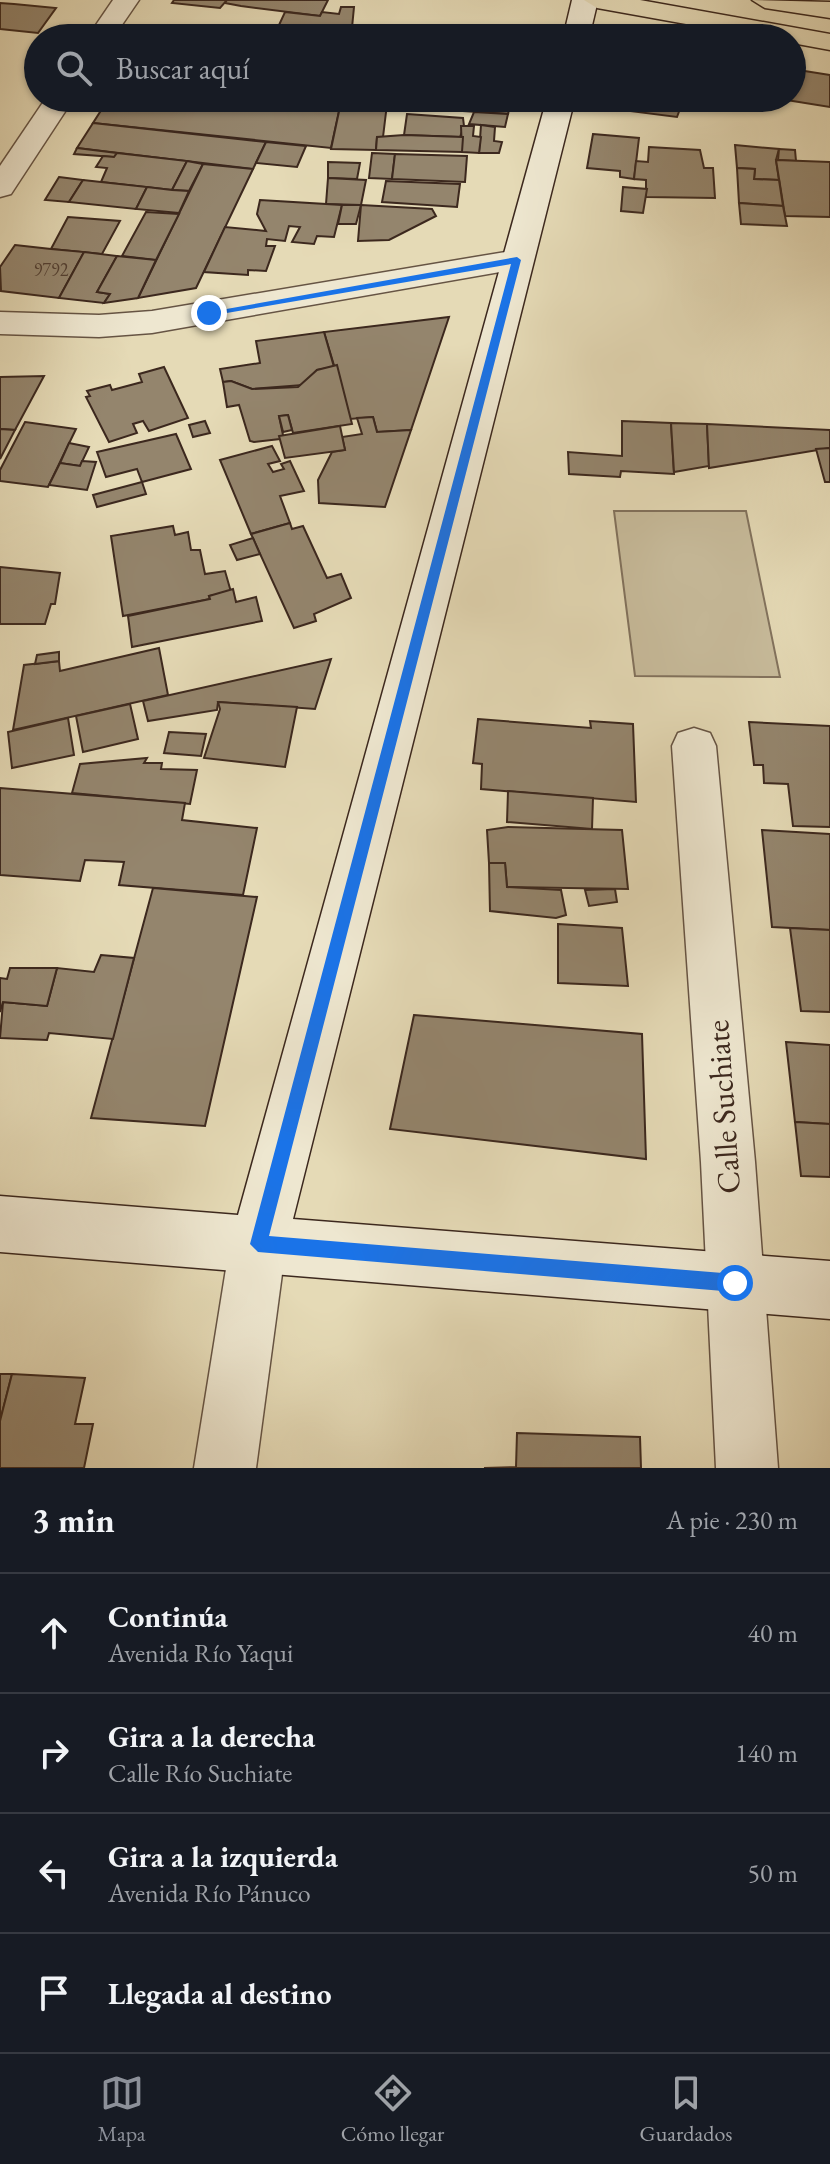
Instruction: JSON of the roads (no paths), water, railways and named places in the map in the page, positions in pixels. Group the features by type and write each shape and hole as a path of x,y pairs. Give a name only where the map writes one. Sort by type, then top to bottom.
{"main road":[{"path":"597,0 730,24"},
{"path":"765,0 830,10"},
{"path":"806,38 830,42"}],"street":[{"path":"110,24 126,0"},
{"path":"579,24 585,0"},
{"path":"0,188 51,112"},
{"path":"225,1468 258,1244 557,112"},
{"path":"0,323 99,326 152,322 517,260"},
{"name":"Calle Suchiate","path":"694,746 747,1468"},
{"path":"0,1224 830,1290"}]}
